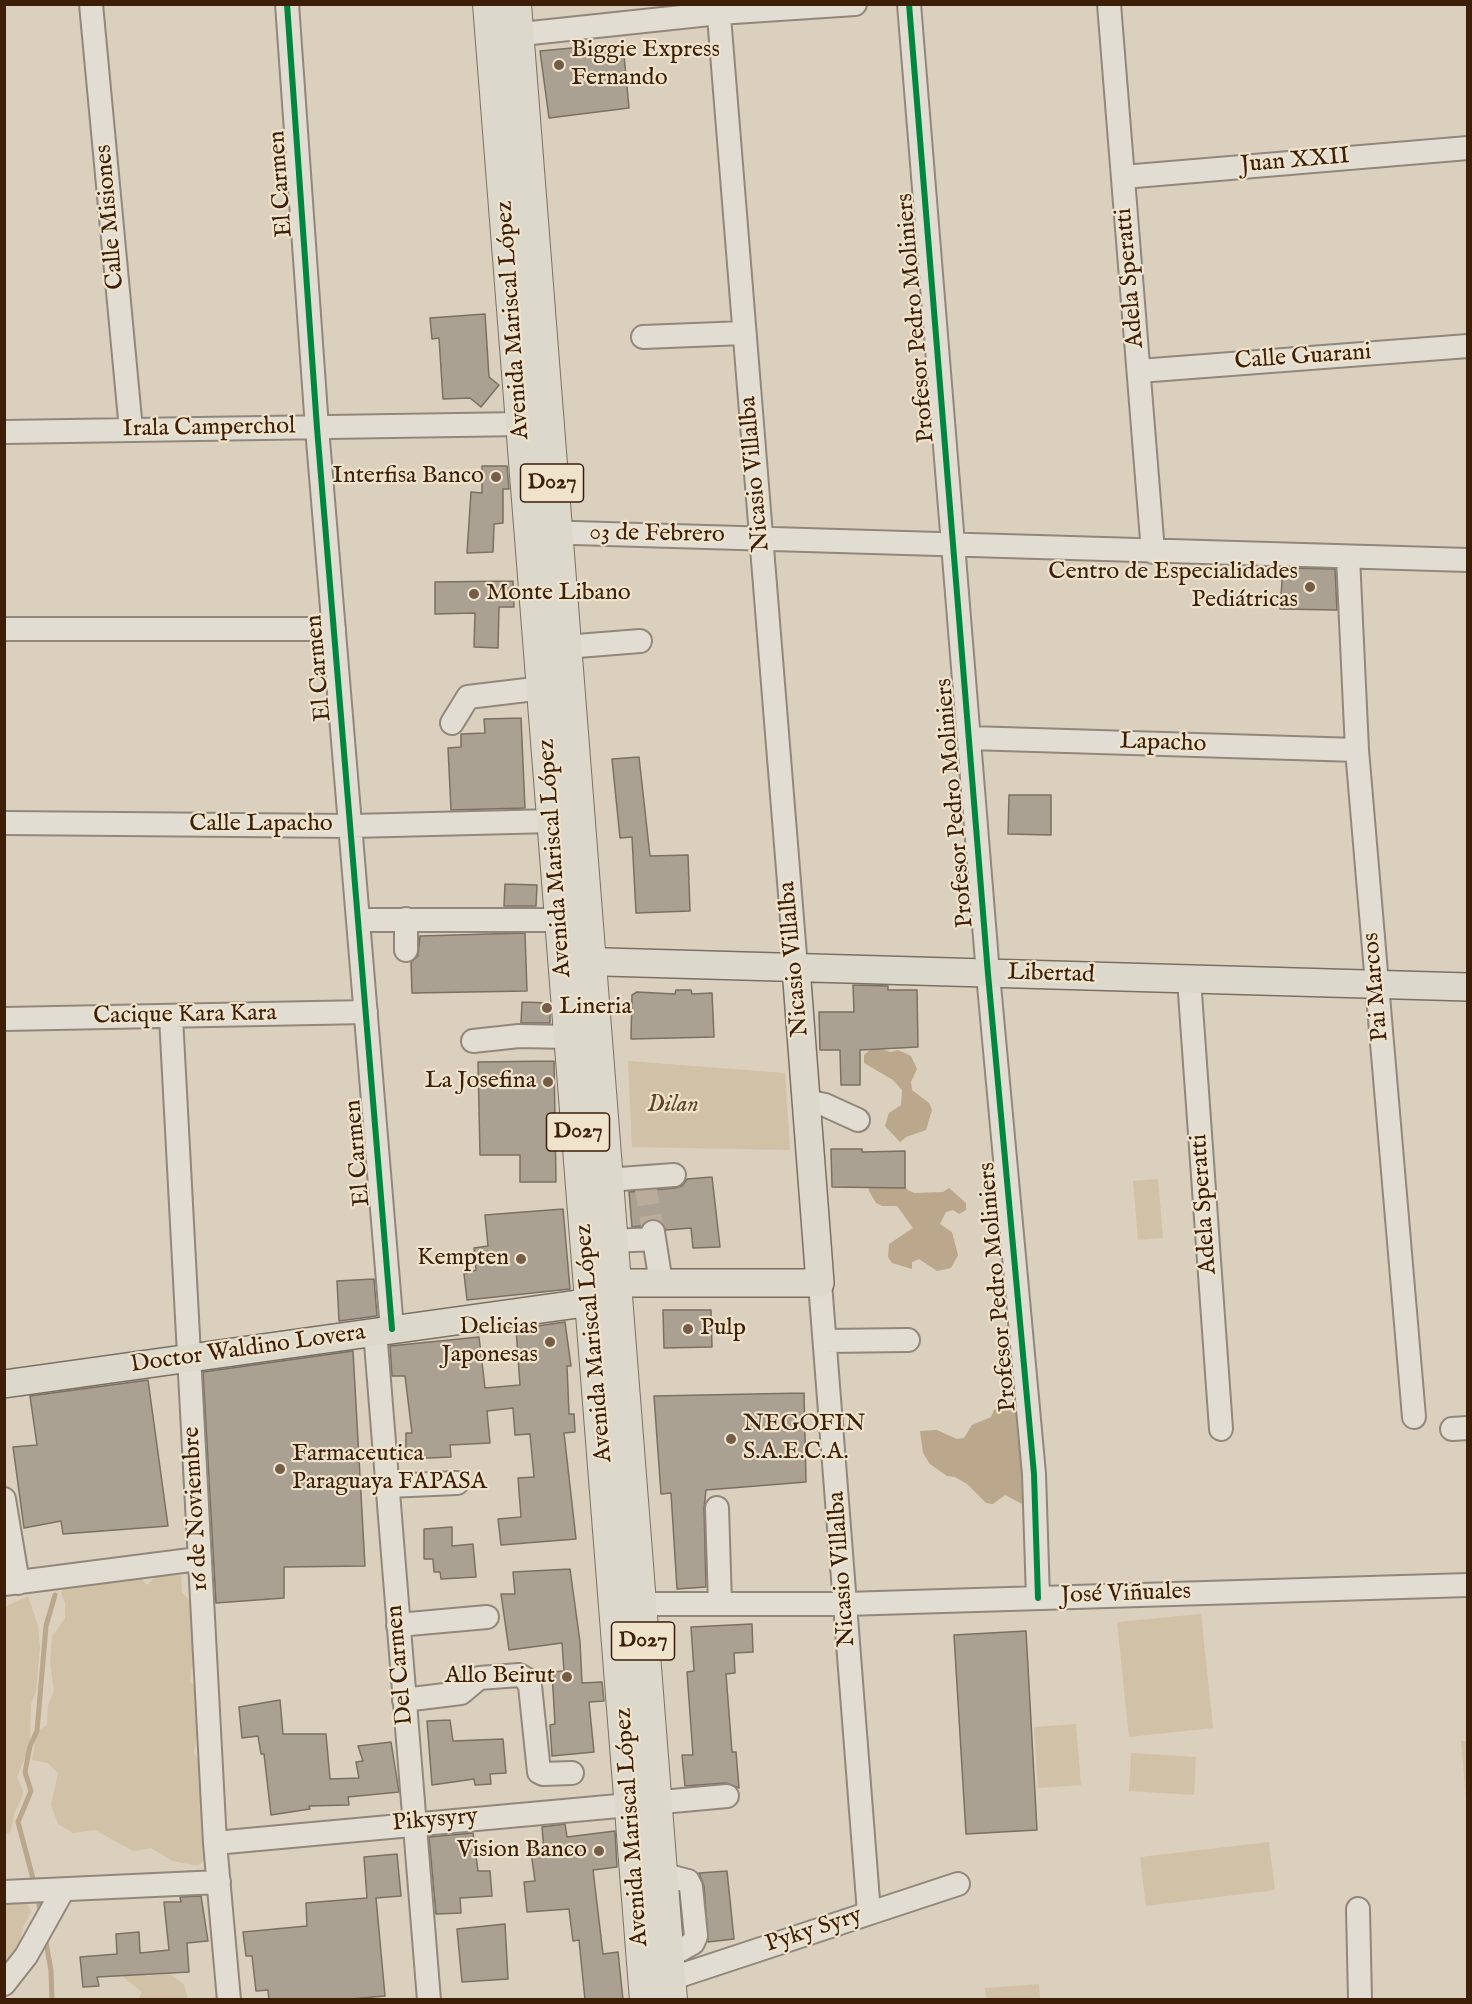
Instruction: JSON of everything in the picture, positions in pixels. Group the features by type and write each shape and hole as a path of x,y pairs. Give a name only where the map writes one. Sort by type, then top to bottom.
{"highway":[{"name":"Avenida Mariscal López","path":"489,4 508,25 543,532 543,688 560,920 577,962 570,1037 640,1604 646,2000"},
{"name":"Avenida Mariscal López","path":"508,25 522,424 565,647 577,962 607,1180 612,1241 601,1295 643,1803 661,1874 670,1978"}],"main road":[{"name":"Libertad","path":"577,962 1467,987"},
{"name":"Nicasio Villalba","path":"796,968 820,1283"},
{"name":"Doctor Waldino Lovera","path":"5,1384 383,1330 601,1295 661,1283 820,1283"}],"street":[{"name":"Calle Misiones","path":"91,4 131,430"},
{"name":"El Carmen","path":"287,4 317,428 366,1012 383,1330"},
{"path":"508,25 719,9 855,4"},
{"name":"Profesor Pedro Moliniers","path":"909,4 988,974 1034,1474 1038,1598"},
{"name":"Adela Speratti","path":"1109,4 1153,552"},
{"name":"Nicasio Villalba","path":"719,9 796,968"},
{"name":"Juan XXII","path":"1123,177 1467,148"},
{"path":"643,337 744,333"},
{"name":"Calle Guarani","path":"1139,371 1467,346"},
{"name":"Irala Camperchol","path":"4,432 522,424"},
{"name":"03 de Febrero","path":"543,532 1467,560"},
{"name":"Pai Marcos","path":"1348,557 1357,750 1414,1417"},
{"path":"4,629 334,629"},
{"path":"565,647 640,641"},
{"path":"452,723 468,697 543,688"},
{"name":"Lapacho","path":"970,738 1357,750"},
{"name":"Calle Lapacho","path":"4,823 352,826 554,821"},
{"path":"406,919 406,950"},
{"path":"359,920 560,920"},
{"name":"Adela Speratti","path":"1189,979 1221,1429"},
{"name":"Cacique Kara Kara","path":"4,1019 366,1012"},
{"name":"16 de Noviembre","path":"171,1017 190,1359 198,1559 215,1843 229,2000"},
{"path":"473,1041 519,1036 570,1037"},
{"path":"806,1101 825,1105 858,1120"},
{"path":"607,1180 644,1180 674,1175"},
{"path":"612,1241 653,1235 661,1283"},
{"name":"Nicasio Villalba","path":"820,1283 869,1913"},
{"name":"Del Carmen","path":"383,1330 387,1486 429,2000"},
{"path":"825,1341 908,1340"},
{"path":"4,1378 5,1384"},
{"path":"387,1486 457,1483"},
{"path":"4,1499 11,1583 198,1559"},
{"path":"717,1508 720,1604"},
{"name":"José Viñuales","path":"640,1604 845,1604 1467,1585"},
{"path":"398,1625 487,1617"},
{"path":"404,1700 461,1693 479,1678 519,1675 526,1678 530,1686 539,1772 543,1774 572,1773"},
{"name":"Pikysyry","path":"215,1843 413,1823 727,1796"},
{"path":"4,1893 219,1882"},
{"name":"Pyky Syry","path":"670,1978 958,1884"},
{"path":"4,1984 26,1956 63,1890"},
{"path":"1358,1909 1360,2000"}],"green space":[{"name":"Dilan","path":"628,1061 785,1073 790,1150 632,1147"},
{"path":"1158,1179 1163,1238 1138,1240 1133,1181"},
{"path":"128,1572 140,1577 147,1585 154,1578 168,1572 181,1576 182,1592 191,1602 194,1653 190,1681 207,1702 208,1719 197,1735 194,1752 205,1774 206,1789 199,1808 207,1821 208,1856 198,1866 173,1861 151,1848 133,1851 95,1830 73,1833 58,1824 51,1805 58,1773 48,1763 32,1760 37,1731 47,1725 48,1706 54,1690 50,1663 52,1637 65,1618 65,1603 61,1592 70,1583 98,1585"},
{"path":"28,1596 38,1626 40,1648 36,1692 31,1704 30,1746 17,1777 23,1791 22,1798 14,1814 11,1831 5,1835 5,1607"},
{"path":"1201,1614 1213,1728 1129,1737 1117,1622"},
{"path":"1076,1724 1081,1785 1038,1788 1034,1727"},
{"path":"1461,1741 1467,1741 1467,1811"},
{"path":"1131,1753 1196,1757 1194,1795 1129,1791"},
{"path":"1269,1842 1275,1890 1146,1906 1140,1857"},
{"path":"5,1889 26,1901 31,1912 23,1928 21,1941 5,1963"},
{"path":"138,1969 148,1976 169,1973 184,1985 188,1999 138,1999 142,1992 123,1977 128,1970"},
{"path":"1039,1984 1040,1999 986,1999 985,1988"}],"shaded area":[{"path":"877,1048 891,1052 898,1050 911,1056 917,1069 911,1082 912,1090 929,1103 932,1110 926,1130 906,1137 900,1142 885,1126 889,1113 901,1105 902,1090 893,1080 864,1063 864,1055"},
{"path":"893,1174 908,1190 914,1193 943,1192 949,1188 966,1203 966,1210 959,1214 953,1210 946,1212 940,1224 952,1232 958,1255 951,1268 937,1271 919,1259 912,1262 912,1269 892,1263 888,1257 889,1244 913,1228 897,1206 882,1206 876,1203 869,1191 868,1176"},
{"path":"1007,1405 1020,1411 1023,1458 1021,1472 1031,1501 1024,1505 1005,1495 993,1504 986,1503 967,1484 955,1477 947,1476 930,1464 923,1453 920,1431 937,1430 957,1439 964,1438 972,1425 991,1417 994,1410"}],"building":[{"path":"614,44 615,56 624,55 629,108 549,118 540,51"},
{"path":"485,314 489,377 499,385 481,407 470,398 443,399 439,338 432,339 430,318"},
{"path":"482,466 507,466 509,489 503,489 503,523 494,524 493,552 467,553 471,492 482,493"},
{"name":"Centro de Especialidades Pediátricas","path":"1283,568 1335,569 1337,610 1280,609"},
{"name":"Monte Libano","path":"513,581 514,607 499,607 498,648 474,647 475,613 435,614 435,582"},
{"path":"521,718 525,808 451,810 448,748 461,747 461,734 485,733 484,719"},
{"path":"639,757 650,856 688,855 690,911 636,913 632,837 620,838 612,759"},
{"path":"1009,795 1051,795 1051,835 1008,834"},
{"path":"505,884 537,885 536,906 504,906"},
{"path":"525,933 527,991 412,993 411,962 418,956 420,936"},
{"path":"853,985 888,986 888,990 917,990 918,1047 860,1050 860,1085 841,1085 840,1050 820,1050 819,1012 854,1012"},
{"path":"676,990 691,990 692,994 712,993 714,1037 631,1039 632,995 637,992 675,994"},
{"path":"522,1002 550,1003 550,1023 521,1023"},
{"path":"554,1061 556,1182 520,1182 520,1155 480,1155 478,1062"},
{"path":"831,1149 862,1149 862,1152 905,1151 905,1188 832,1187"},
{"path":"712,1177 720,1247 693,1248 691,1228 666,1230 657,1219 650,1219 641,1226 632,1227 629,1192 675,1188 682,1186 687,1179"},
{"name":"Kempten","path":"563,1209 570,1289 467,1300 464,1274 476,1270 474,1248 488,1246 485,1215"},
{"path":"374,1279 377,1316 339,1321 337,1281"},
{"name":"Pulp","path":"663,1310 711,1310 712,1347 664,1348"},
{"path":"565,1322 571,1366 567,1366 569,1414 574,1414 575,1432 564,1433 576,1539 501,1545 498,1519 521,1517 518,1478 534,1477 530,1434 515,1435 513,1408 487,1411 490,1443 450,1445 451,1457 406,1459 406,1433 412,1433 405,1376 392,1376 390,1346 479,1337 485,1388 520,1385 516,1329"},
{"name":"Farmaceutica Paraguaya FAPASA","path":"353,1351 365,1566 284,1567 284,1598 216,1603 203,1372"},
{"path":"148,1380 168,1526 63,1534 61,1521 24,1528 13,1447 37,1445 30,1396"},
{"name":"NEGOFIN S.A.E.C.A.","path":"804,1393 806,1482 706,1490 704,1508 706,1587 677,1589 671,1493 661,1494 654,1396"},
{"path":"452,1527 452,1546 473,1544 476,1577 441,1579 440,1572 434,1572 433,1559 424,1559 424,1529"},
{"path":"570,1569 580,1642 582,1683 602,1682 604,1701 589,1702 594,1752 552,1756 550,1725 555,1724 552,1672 564,1671 562,1643 509,1650 501,1594 515,1594 513,1572"},
{"path":"752,1624 753,1652 734,1653 735,1673 726,1674 732,1752 736,1752 739,1788 726,1783 685,1786 682,1755 693,1755 687,1672 694,1671 691,1627"},
{"path":"1026,1631 1037,1830 966,1834 954,1635"},
{"path":"280,1700 283,1734 326,1734 330,1779 359,1778 356,1762 363,1761 358,1746 391,1742 399,1792 348,1797 349,1805 309,1806 310,1809 271,1815 264,1754 261,1754 258,1736 242,1738 239,1707"},
{"path":"450,1720 453,1741 503,1739 506,1773 490,1774 491,1784 475,1785 474,1779 432,1785 427,1721"},
{"path":"565,1824 567,1837 615,1831 617,1867 593,1870 603,1954 618,1952 623,2000 585,2000 579,1940 573,1941 569,1909 527,1912 524,1882 535,1881 531,1852 544,1851 542,1827"},
{"path":"473,1833 478,1871 490,1871 492,1896 460,1898 461,1913 436,1914 429,1837"},
{"path":"397,1854 401,1896 376,1898 385,1996 338,2000 269,2000 268,1990 256,1991 252,1956 246,1956 243,1932 307,1926 306,1903 367,1898 364,1857"},
{"path":"727,1871 734,1939 708,1942 704,1886 699,1873"},
{"path":"201,1896 208,1941 187,1943 189,1972 97,1977 99,1986 83,1987 80,1957 117,1954 116,1934 139,1932 140,1953 169,1950 164,1902 181,1902 180,1897"},
{"path":"505,1924 508,1979 462,1982 457,1929"}],"waterway":[{"path":"35,1886 18,1822 31,1791 25,1772 30,1746 37,1731 46,1626 55,1595"},
{"path":"37,1895 41,1915"},
{"path":"45,1936 51,1971 52,2000"}],"tunnel":[{"path":"645,1183 653,1232"}],"cycle path":[{"path":"287,4 317,428 392,1329"},
{"path":"909,4 988,974 1034,1474 1038,1598"}],"place":[{"name":"Biggie Express Fernando","path":"559,65"},
{"name":"Interfisa Banco","path":"496,477"},
{"name":"Centro de Especialidades Pediátricas","path":"1310,587"},
{"name":"Monte Libano","path":"474,594"},
{"name":"Lineria","path":"547,1008"},
{"name":"La Josefina","path":"548,1082"},
{"name":"Kempten","path":"521,1259"},
{"name":"Pulp","path":"688,1329"},
{"name":"Delicias Japonesas","path":"550,1342"},
{"name":"NEGOFIN S.A.E.C.A.","path":"731,1439"},
{"name":"Farmaceutica Paraguaya FAPASA","path":"280,1469"},
{"name":"Allo Beirut","path":"567,1677"},
{"name":"Vision Banco","path":"599,1851"}]}
